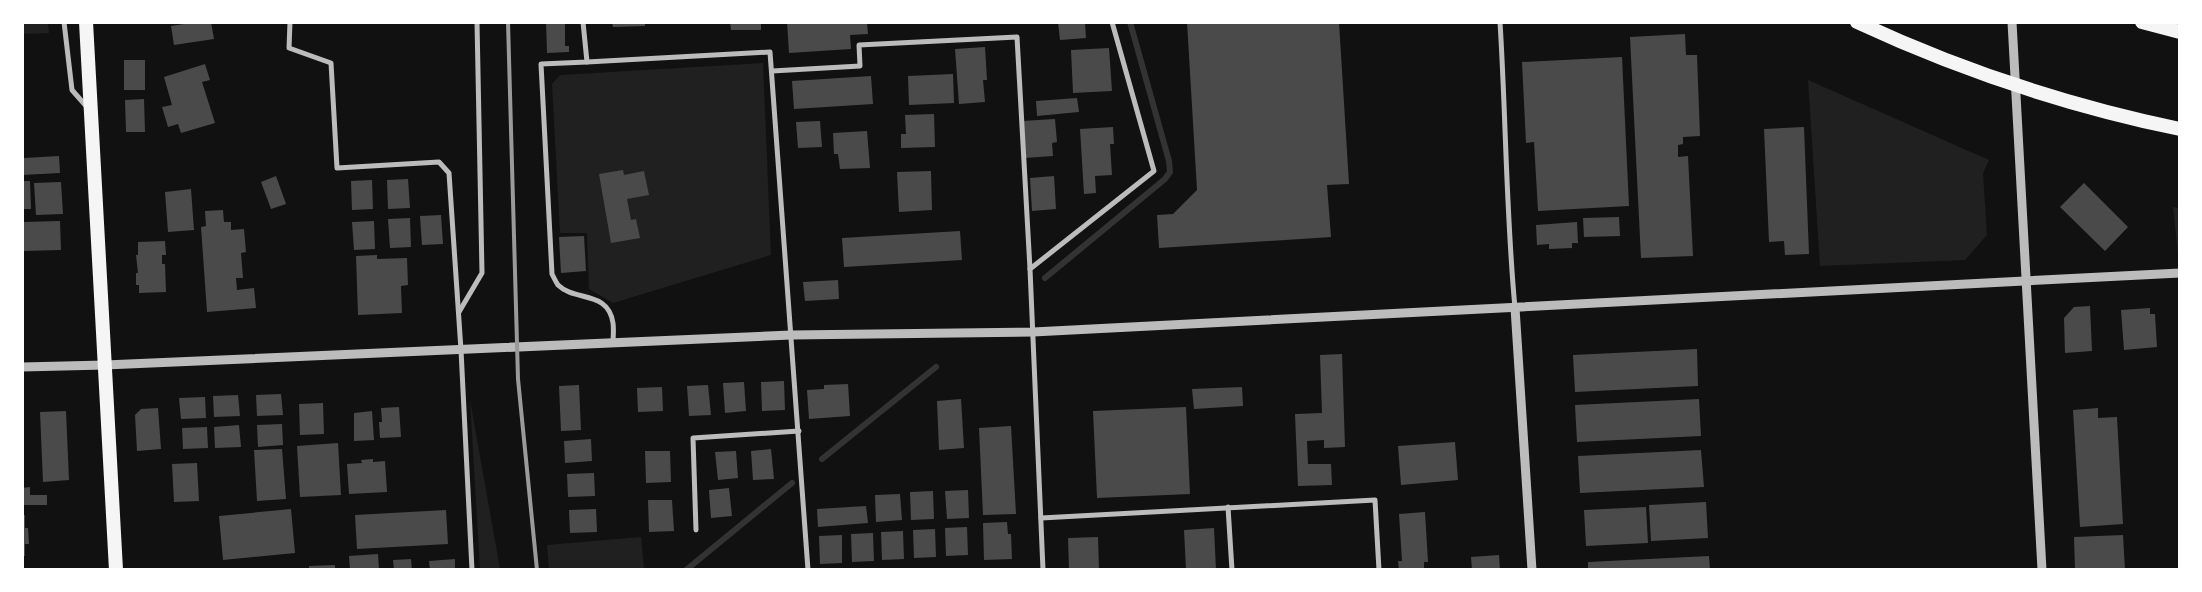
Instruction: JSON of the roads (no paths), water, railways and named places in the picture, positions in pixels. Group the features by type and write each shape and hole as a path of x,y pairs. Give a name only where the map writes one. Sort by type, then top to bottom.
{"highway":[{"path":"86,22 116,570"},
{"path":"1857,22 1966,68 2094,109 2180,129"},
{"path":"2142,22 2180,32"}],"street":[{"path":"64,22 72,90 91,112"},
{"path":"290,22 289,48 331,63 336,168 439,162 449,173 461,350 472,570"},
{"path":"458,312 482,273 477,22"},
{"path":"583,22 586,62"},
{"path":"1030,269 1154,170 1112,22"},
{"path":"1500,22 1506,108 1507,189 1532,570"},
{"path":"2012,22 2042,570"},
{"path":"772,71 860,66 859,45 1017,37 1030,269 1043,570"},
{"path":"613,343 613,323 604,306 594,298 566,290 558,284 552,274 541,64 770,52 808,570"},
{"path":"22,367 791,335 1033,332 2180,273"},
{"path":"696,530 693,438 799,431"},
{"path":"1041,518 1376,500 1379,570"},
{"path":"1228,507 1232,570"}],"waterway":[{"path":"1045,278 1165,179 1170,172 1169,161 1130,22"},
{"path":"822,459 936,367"},
{"path":"686,570 792,483"}],"railway":[{"path":"508,22 518,379 537,570"}]}
